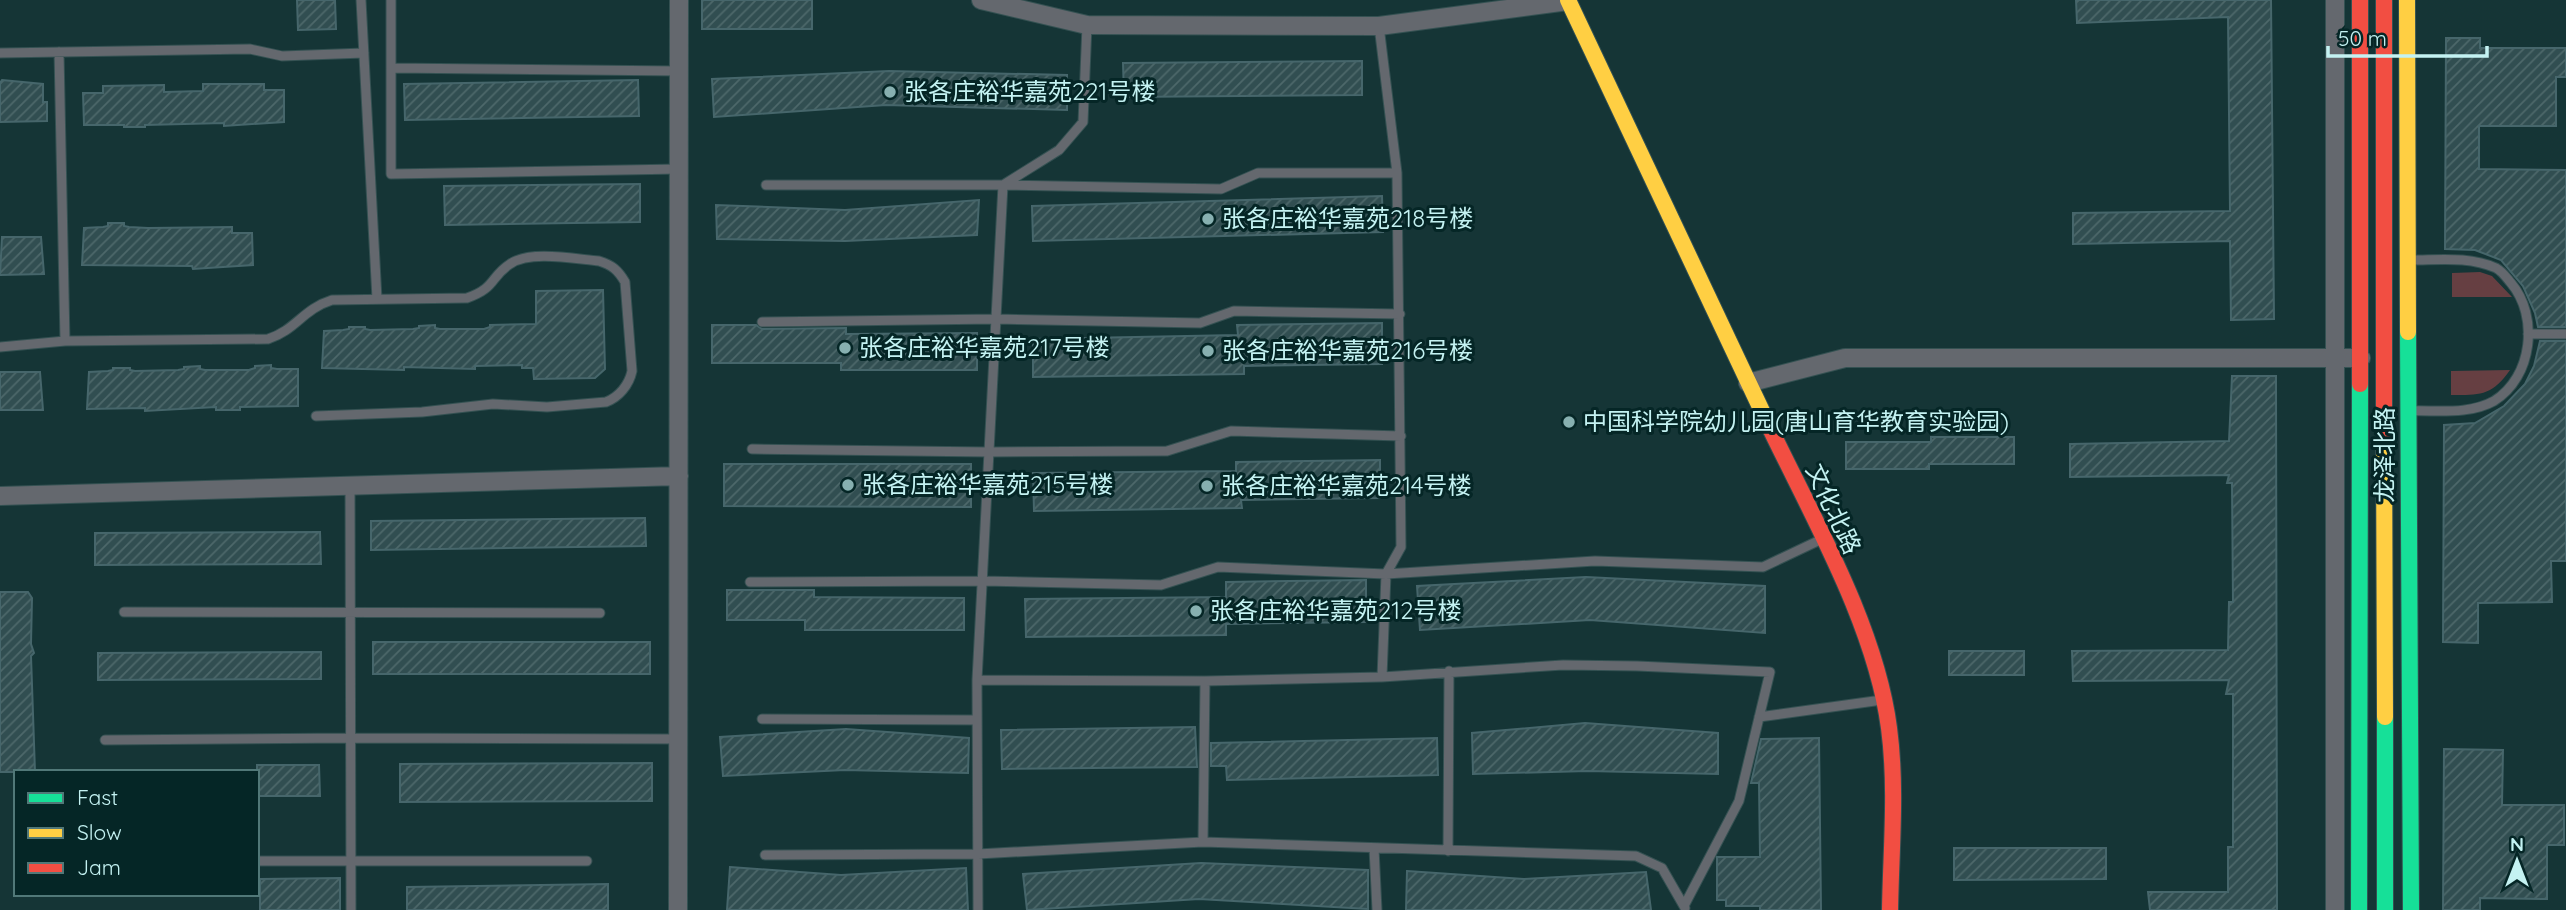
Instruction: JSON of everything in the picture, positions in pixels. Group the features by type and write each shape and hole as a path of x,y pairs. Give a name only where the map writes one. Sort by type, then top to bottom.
{"street":[{"path":"678,910 679,0"},
{"path":"981,0 1087,25 1379,26 1568,1"},
{"name":"龙泽北路","path":"2335,0 2335,910"},
{"name":"龙泽北路","path":"2358,910 2360,0"},
{"name":"龙泽北路","path":"2384,0 2385,910"},
{"name":"龙泽北路","path":"2407,0 2411,910"},
{"name":"文化北路","path":"1568,1 1852,601 1870,646 1884,700 1891,747 1890,910"},
{"path":"1748,383 1845,358 2361,358"},
{"path":"0,496 678,476"}],"lane":[{"path":"361,0 377,299"},
{"path":"391,0 391,174 678,169"},
{"path":"1003,185 1059,150 1083,122 1087,25"},
{"path":"1379,26 1397,173 1401,436 1401,547 1386,575 1382,677"},
{"path":"0,52 250,49 282,56 364,53"},
{"path":"60,52 65,341"},
{"path":"391,68 678,71"},
{"path":"766,185 1221,189 1258,173 1397,173"},
{"path":"978,910 977,680 1003,185"},
{"path":"0,347 65,341 268,339 283,334 316,305 332,300 467,298 483,292 507,265 528,257 599,261 609,264 619,272 627,292 632,371 630,382 613,399 606,402 547,407 493,404 422,412 316,415"},
{"path":"2409,260 2475,260 2499,269 2520,294 2527,317 2528,334 2526,359 2517,378 2496,400 2474,410 2410,411"},
{"path":"762,322 996,320 1200,323 1234,311 1400,314"},
{"path":"2528,334 2566,334"},
{"path":"752,449 1167,451 1231,431 1401,436"},
{"path":"350,484 351,910"},
{"path":"750,582 984,581 1161,585 1218,567 1386,575 1595,561 1763,567 1822,540"},
{"path":"124,612 600,613"},
{"path":"977,680 1205,681 1382,677 1563,665 1770,672 1739,801 1685,908"},
{"path":"1448,851 1449,671"},
{"path":"1203,842 1205,681"},
{"path":"1759,717 1884,700"},
{"path":"762,719 977,720"},
{"path":"105,740 678,739"},
{"path":"765,855 978,854 1203,842 1636,856 1662,867 1685,908"},
{"path":"1374,848 1377,910"},
{"path":"259,861 587,861"}],"shaded area":[{"path":"2480,272 2492,276 2512,297 2452,297 2452,273"},
{"path":"2510,370 2497,385 2485,392 2451,395 2451,371"}],"building":[{"path":"297,0 335,0 336,29 298,30"},
{"path":"702,0 812,0 812,29 702,29"},
{"path":"2076,0 2271,0 2274,319 2231,320 2230,241 2073,244 2073,213 2230,211 2228,17 2077,23"},
{"path":"2446,38 2480,38 2480,48 2566,48 2566,77 2556,77 2556,126 2479,126 2479,169 2566,170 2566,327 2538,327 2523,286 2501,260 2475,250 2445,249"},
{"path":"1362,61 1362,95 1124,97 1123,63"},
{"name":"张各庄裕华嘉苑221号楼","path":"889,71 1067,75 1067,110 886,105 714,117 712,79"},
{"path":"2,80 43,84 47,121 0,122"},
{"path":"638,80 639,116 405,120 404,84"},
{"path":"203,84 264,84 264,90 284,90 284,122 224,126 224,123 145,127 84,125 83,93 103,93 103,86 164,85 164,92 203,91"},
{"path":"640,184 640,222 445,225 444,186"},
{"name":"张各庄裕华嘉苑218号楼","path":"1382,196 1383,232 1033,241 1032,206"},
{"path":"979,200 977,235 845,241 717,239 716,205 845,210"},
{"path":"108,223 148,228 232,227 232,233 252,233 253,265 193,269 192,266 82,265 84,228 108,226"},
{"path":"2,237 41,237 44,274 0,275"},
{"path":"603,290 605,369 595,378 534,379 533,368 522,368 522,365 475,366 475,369 322,368 324,331 349,327 365,327 370,330 413,329 435,325 435,328 440,329 484,329 490,325 536,324 536,291"},
{"name":"张各庄裕华嘉苑216号楼","path":"1382,323 1382,364 1244,366 1244,374 1033,377 1033,339 1238,335 1237,325"},
{"name":"张各庄裕华嘉苑217号楼","path":"712,325 756,325 762,329 846,328 846,334 977,333 977,370 841,370 841,363 712,363"},
{"path":"2540,341 2566,341 2566,561 2551,561 2552,602 2478,603 2478,643 2443,642 2444,425 2475,423 2504,406 2525,384 2534,366"},
{"path":"271,365 271,368 277,369 298,369 298,406 240,407 240,410 216,410 216,407 145,411 145,408 87,409 89,372 108,371 113,368 130,368 135,371 178,370 200,366 200,369 205,370 249,370 255,366"},
{"path":"0,372 40,372 43,410 0,410"},
{"path":"2232,376 2276,376 2277,910 2150,910 2148,892 2228,892 2228,847 2233,847 2233,694 2226,694 2229,680 2073,681 2072,651 2228,650 2229,602 2233,602 2232,483 2227,483 2229,475 2070,477 2070,444 2229,441"},
{"path":"1931,437 2014,437 2014,464 1929,464 1929,469 1846,469 1846,442 1931,442"},
{"name":"张各庄裕华嘉苑214号楼","path":"1380,460 1380,498 1241,500 1242,508 1034,511 1033,473 1236,471 1236,462"},
{"name":"张各庄裕华嘉苑215号楼","path":"724,464 971,464 971,507 724,506"},
{"path":"645,518 646,546 371,550 371,521"},
{"path":"320,532 321,564 95,565 95,533"},
{"path":"1586,577 1765,586 1765,633 1590,620 1420,630 1417,586"},
{"name":"张各庄裕华嘉苑212号楼","path":"1366,580 1366,622 1226,624 1226,635 1026,637 1025,599 1226,597 1226,582"},
{"path":"727,590 814,590 814,597 964,598 964,630 805,630 805,620 727,620"},
{"path":"0,592 28,592 32,598 35,770 0,772"},
{"path":"373,642 650,642 650,674 373,674"},
{"path":"1949,651 2024,651 2024,675 1949,675"},
{"path":"321,652 321,679 98,680 98,653"},
{"path":"1585,723 1718,733 1718,774 1588,771 1473,774 1472,733"},
{"path":"1195,727 1197,767 1002,769 1001,730"},
{"path":"846,729 969,738 968,773 845,770 723,776 720,737"},
{"path":"1437,738 1438,775 1227,780 1226,766 1211,766 1211,743"},
{"path":"1819,738 1821,910 1760,910 1760,906 1726,906 1726,900 1717,900 1717,857 1760,857 1759,783 1751,783 1761,739"},
{"path":"2444,749 2503,750 2502,805 2564,805 2564,845 2547,845 2547,899 2480,898 2480,910 2443,910"},
{"path":"652,763 652,801 400,802 400,764"},
{"path":"257,765 319,765 320,796 259,796"},
{"path":"1954,848 2106,848 2106,879 1954,880"},
{"path":"1201,863 1368,870 1368,909 1199,899 1027,910 1023,874"},
{"path":"730,867 841,875 966,868 968,910 727,910"},
{"path":"1407,871 1524,879 1646,872 1651,910 1406,910"},
{"path":"340,878 340,910 260,910 260,879"},
{"path":"608,884 608,910 407,910 407,887"}],"traffic: fast":[{"path":"2408,332 2411,910"},
{"path":"2359,910 2360,384"},
{"path":"2385,717 2385,910"}],"traffic: slow":[{"path":"1568,0 1769,426"},
{"path":"2407,0 2408,332"},
{"path":"2384,433 2385,717"}],"traffic: jam":[{"path":"2360,0 2360,384"},
{"path":"2384,0 2384,433"},
{"path":"1769,426 1841,574 1871,651 1882,690 1893,773 1890,910"}],"place":[{"name":"张各庄裕华嘉苑221号楼","path":"890,92"},
{"name":"张各庄裕华嘉苑218号楼","path":"1208,219"},
{"name":"张各庄裕华嘉苑217号楼","path":"845,348"},
{"name":"张各庄裕华嘉苑216号楼","path":"1208,351"},
{"name":"中国科学院幼儿园(唐山育华教育实验园)","path":"1569,422"},
{"name":"张各庄裕华嘉苑215号楼","path":"848,485"},
{"name":"张各庄裕华嘉苑214号楼","path":"1207,486"},
{"name":"张各庄裕华嘉苑212号楼","path":"1196,611"}]}
